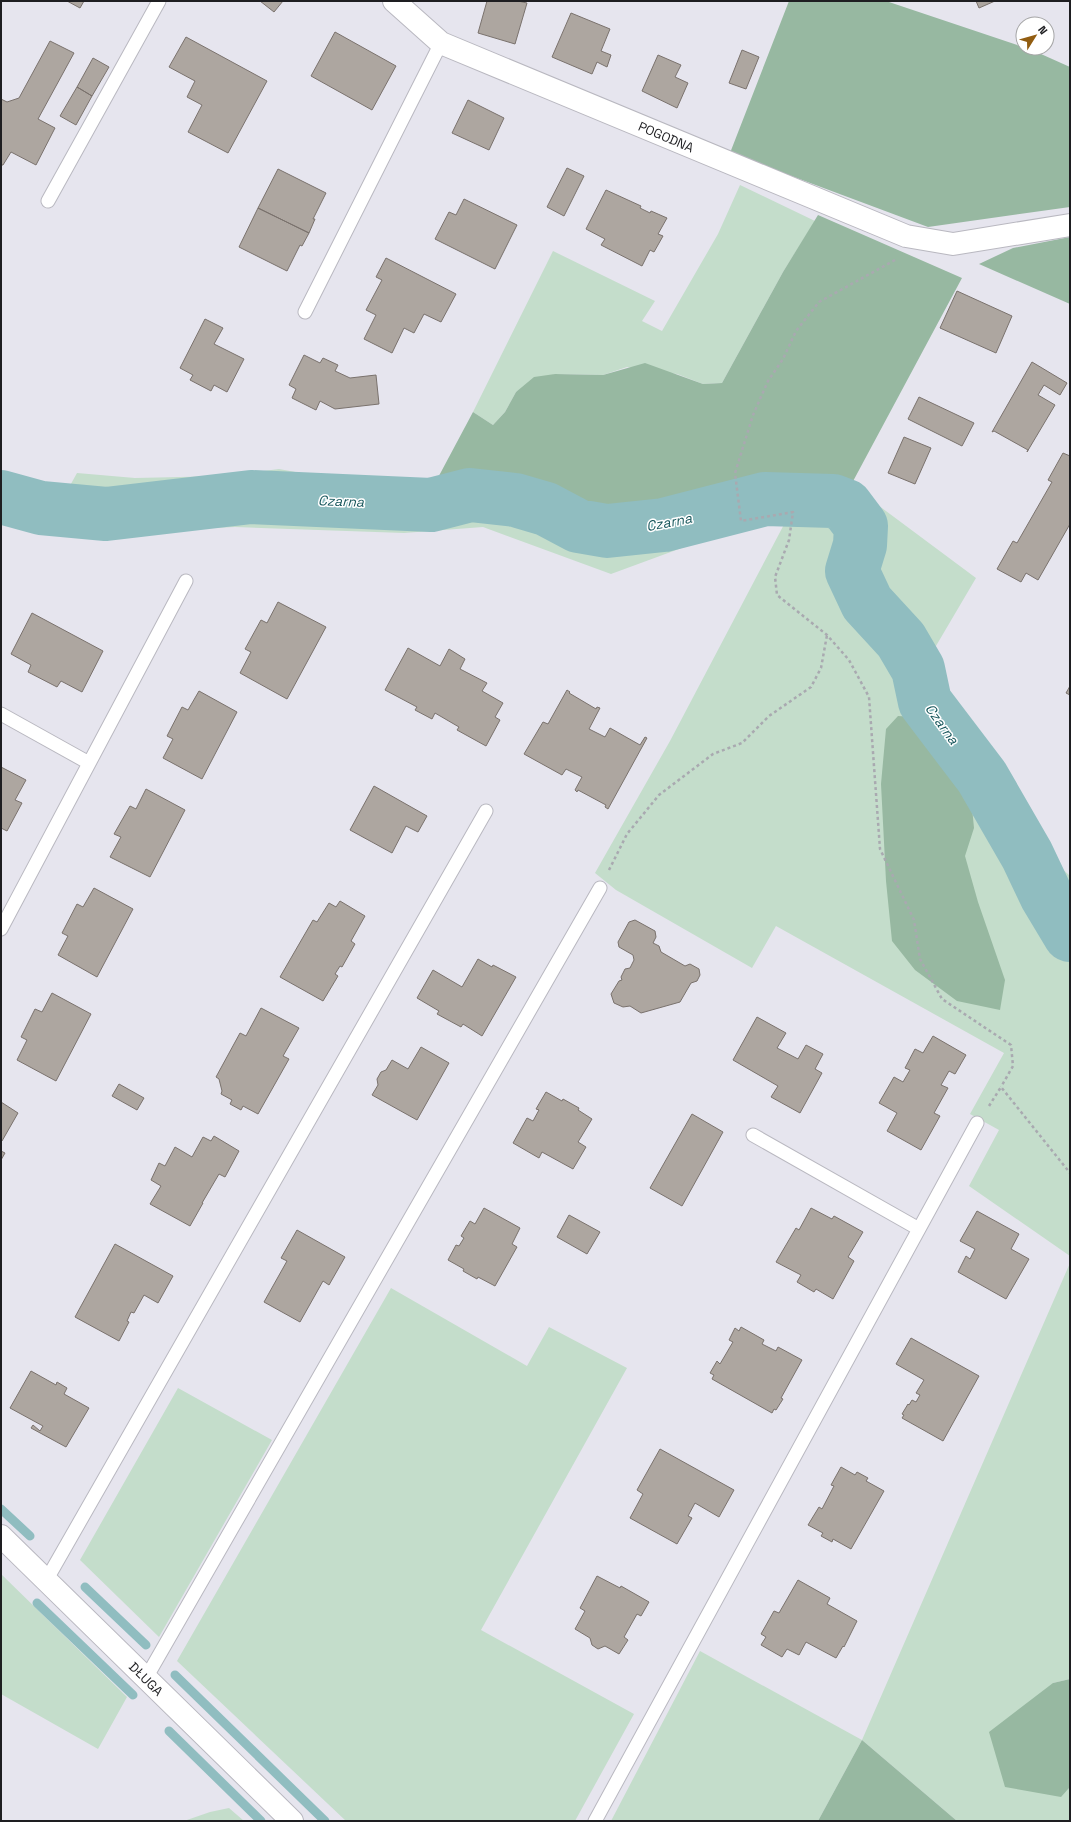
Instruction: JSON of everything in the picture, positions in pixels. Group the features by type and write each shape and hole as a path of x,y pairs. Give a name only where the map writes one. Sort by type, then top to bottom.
{"street":[{"name":"POGODNA","path":"402,5 441,43 906,236 953,244 1070,225"},
{"name":"DŁUGA","path":"1,1536 47,1579 292,1821"}],"lane":[{"path":"48,201 159,1"},
{"path":"305,312 441,43"},
{"path":"1,929 186,581"},
{"path":"1,714 89,763"},
{"path":"47,1579 486,811"},
{"path":"146,1678 600,888"},
{"path":"595,1821 977,1123"},
{"path":"753,1135 919,1229"}],"path":[{"path":"906,236 896,260 819,302 796,331 783,359 768,381 753,415 735,473 741,521 793,512 788,540 775,577 777,595 827,635 849,660 869,697 880,849 914,920 920,959 942,999 1011,1045 1013,1066 977,1123"},
{"path":"600,888 627,834 659,795 713,754 742,743 769,716 811,687 821,668 827,635"},
{"path":"1001,1087 1070,1173"}],"green space":[{"path":"789,1 886,1 1015,44 1015,56 1045,56 1070,67 1070,207 928,227 730,153"},
{"path":"740,185 815,221 783,272 722,383 703,384 677,374 627,367 603,375 555,374 516,392 505,412 493,425 473,412 553,251 655,301 642,321 662,331 718,234"},
{"path":"818,215 962,278 851,485 813,484 775,475 645,516 600,521 484,477 433,487 473,412 493,425 505,412 516,392 534,377 555,374 603,375 645,363 703,384 722,383 783,272"},
{"path":"1070,237 1070,304 979,264 1013,248"},
{"path":"279,469 350,482 433,487 483,477 600,521 645,516 775,475 813,484 851,485 976,578 923,668 977,751 1056,863 1070,876 1070,1256 969,1186 999,1130 970,1114 1004,1053 776,926 752,968 616,890 595,873 670,741 789,515 755,521 611,574 483,527 404,533 235,527 53,535 16,514 1,517 1,482 62,500 77,473 135,478 225,476"},
{"path":"898,716 915,717 926,723 970,787 974,828 965,856 978,902 1005,980 1000,1010 957,1001 915,970 892,941 886,881 881,784 886,729"},
{"path":"1070,1263 1070,1679 1053,1683 1061,1796 1070,1787 1070,1821 957,1821 862,1740"},
{"path":"391,1288 527,1366 549,1327 627,1368 481,1630 634,1714 575,1821 346,1821 177,1661"},
{"path":"178,1388 272,1440 159,1637 80,1560"},
{"path":"1,1574 127,1697 98,1749 1,1694"},
{"path":"700,1651 862,1740 818,1821 611,1821"},
{"path":"1070,1679 1070,1787 1061,1797 1005,1787 989,1732 1053,1683"},
{"path":"862,1740 957,1821 818,1821"},
{"path":"229,1808 244,1821 184,1821 210,1812"}],"building":[{"path":"67,1 84,1 80,8"},
{"path":"260,1 283,1 274,12"},
{"path":"487,1 518,1 527,3 515,44 478,33"},
{"path":"976,1 995,1 979,8"},
{"path":"571,13 610,29 601,51 611,55 607,67 597,62 592,74 552,57"},
{"path":"335,32 396,66 372,110 311,76"},
{"path":"186,37 267,81 228,153 188,132 202,105 187,97 195,81 169,67"},
{"path":"50,41 74,53 38,119 55,128 36,165 11,152 3,165 1,165 1,99 7,102 19,98"},
{"path":"742,50 759,57 746,89 729,83"},
{"path":"658,55 681,65 675,77 688,83 677,108 642,91"},
{"path":"93,58 109,67 92,96 77,87"},
{"path":"77,87 92,96 76,125 60,116"},
{"path":"468,100 504,118 489,150 452,133"},
{"path":"567,168 584,176 564,216 547,207"},
{"path":"278,169 326,193 313,219 315,219 309,233 258,208"},
{"path":"606,190 641,206 640,208 650,213 651,211 667,218 658,234 663,236 654,252 650,250 642,266 601,245 605,239 586,229"},
{"path":"464,199 517,225 495,269 435,239 449,212 456,215"},
{"path":"258,208 309,233 302,246 300,245 287,271 239,247"},
{"path":"386,258 456,294 441,322 424,314 414,333 404,328 392,353 364,339 376,315 366,310 382,280 376,277"},
{"path":"957,291 1012,316 996,353 940,328"},
{"path":"205,319 223,328 214,344 244,359 227,392 214,385 211,391 190,380 193,375 180,368"},
{"path":"304,355 320,363 323,358 338,365 335,371 350,378 376,375 379,404 335,409 320,401 316,410 292,398 296,389 289,385"},
{"path":"1032,362 1067,383 1060,395 1044,385 1038,395 1055,405 1027,452 1028,450 994,431 992,432"},
{"path":"919,397 974,423 962,446 908,419"},
{"path":"904,437 931,448 915,484 888,473"},
{"path":"1063,453 1070,456 1070,524 1038,580 1026,573 1021,582 997,569 1013,541 1017,543 1052,482 1048,480"},
{"path":"278,602 326,627 287,699 240,673 251,652 245,649 261,620 267,623"},
{"path":"32,613 103,651 82,692 61,681 57,687 28,672 31,665 11,654"},
{"path":"408,648 440,666 449,649 465,659 460,669 487,683 482,691 503,703 495,717 500,720 486,746 457,730 459,727 435,713 432,719 415,710 417,707 385,690"},
{"path":"1070,686 1070,695 1066,693"},
{"path":"567,690 570,692 569,693 596,709 597,707 600,708 589,729 605,737 610,728 640,745 645,737 647,738 608,809 605,807 606,805 578,790 577,792 575,790 582,777 566,769 562,775 524,754 543,722 548,724"},
{"path":"199,691 237,712 202,779 163,758 173,739 167,736 182,707 188,710"},
{"path":"1,767 26,780 15,800 22,803 7,831 1,828"},
{"path":"374,786 427,816 418,832 406,826 392,853 350,830"},
{"path":"146,789 185,810 150,877 110,857 121,837 114,834 130,806 136,809"},
{"path":"94,888 133,909 97,977 58,955 68,936 62,933 77,904 83,907"},
{"path":"340,901 365,916 351,941 355,944 342,967 340,966 335,974 338,976 323,1001 280,977 313,920 317,922 329,903 336,907"},
{"path":"635,920 655,931 656,937 653,943 659,946 661,952 685,966 690,964 699,969 700,975 697,981 691,983 680,1002 641,1013 630,1006 623,1007 614,1003 611,994 619,981 622,980 621,977 625,969 630,968 634,960 633,955 619,947 618,942 629,922"},
{"path":"478,959 492,967 493,965 516,977 482,1036 463,1024 461,1027 437,1014 439,1011 417,998 433,970 462,987"},
{"path":"52,993 91,1014 56,1081 17,1060 27,1040 21,1037 35,1009 42,1012"},
{"path":"261,1008 299,1028 283,1056 289,1059 258,1114 243,1106 241,1110 230,1104 232,1100 221,1094 222,1091 219,1079 216,1077 240,1033 246,1036"},
{"path":"757,1017 786,1033 777,1048 798,1059 806,1045 823,1054 815,1069 822,1073 800,1113 771,1097 778,1086 733,1060"},
{"path":"933,1036 966,1055 955,1074 949,1071 941,1085 948,1088 934,1113 940,1116 921,1150 887,1131 897,1113 879,1103 894,1077 903,1082 910,1070 905,1068 915,1049 923,1053"},
{"path":"421,1047 449,1063 417,1120 372,1095 378,1085 377,1079 381,1072 386,1070 392,1060 408,1069"},
{"path":"119,1084 144,1098 137,1110 112,1096"},
{"path":"546,1092 579,1108 578,1110 592,1119 578,1142 586,1147 573,1169 542,1152 539,1158 513,1143 527,1118 533,1121 539,1110 536,1109"},
{"path":"1,1102 18,1113 2,1141 1,1140"},
{"path":"692,1114 723,1132 682,1206 650,1188"},
{"path":"214,1136 239,1151 225,1177 219,1174 190,1226 150,1204 161,1186 151,1180 159,1163 165,1166 175,1147 192,1157 203,1137 211,1141"},
{"path":"1,1151 5,1153 1,1160"},
{"path":"484,1208 520,1228 512,1244 517,1247 495,1286 478,1277 477,1279 463,1271 464,1269 448,1260 456,1245 459,1246 464,1238 461,1236 470,1221 475,1224"},
{"path":"811,1208 832,1219 834,1216 863,1232 848,1257 854,1261 833,1299 816,1289 814,1292 797,1282 801,1275 776,1262 796,1228 799,1230"},
{"path":"977,1211 1019,1234 1011,1249 1029,1259 1006,1299 958,1272 966,1256 970,1259 975,1249 960,1241"},
{"path":"569,1215 600,1232 587,1254 557,1237"},
{"path":"297,1230 345,1257 329,1285 323,1281 300,1322 264,1302 287,1261 281,1258"},
{"path":"115,1244 173,1276 158,1303 144,1295 134,1313 131,1312 127,1321 129,1322 119,1341 75,1317"},
{"path":"741,1327 764,1340 762,1344 776,1351 778,1347 802,1360 781,1398 783,1399 776,1410 774,1409 772,1413 712,1379 714,1375 710,1373 717,1361 720,1364 733,1342 729,1340 735,1328 739,1331"},
{"path":"911,1338 979,1376 943,1441 902,1418 904,1415 902,1414 908,1404 909,1405 912,1400 916,1402 920,1395 916,1393 924,1380 896,1364"},
{"path":"31,1371 56,1385 57,1382 67,1388 64,1394 89,1408 66,1447 31,1428 33,1425 40,1431 43,1426 10,1408"},
{"path":"660,1449 734,1490 719,1517 695,1503 688,1516 692,1518 677,1544 630,1518 643,1494 637,1490"},
{"path":"841,1467 855,1475 857,1472 868,1478 866,1481 884,1491 851,1549 833,1539 832,1542 821,1536 823,1533 808,1525 819,1507 822,1509 834,1486 831,1485"},
{"path":"597,1576 620,1588 621,1586 649,1602 641,1616 637,1614 624,1637 628,1640 619,1654 605,1646 598,1649 592,1645 590,1638 575,1629 585,1611 580,1608"},
{"path":"798,1580 830,1598 827,1604 857,1621 844,1647 843,1646 836,1658 806,1642 799,1655 787,1649 782,1657 761,1645 766,1637 761,1634 774,1611 779,1613"}],"waterway":[{"name":"Czarna","path":"1,497 41,508 106,514 251,497 431,505 470,495 515,500 546,509 578,526 607,531 664,525 765,499 833,501 846,506 861,526 860,545 852,571 867,603 901,640 918,669 925,702 982,777 1027,855 1046,895 1070,935"},
{"path":"1,1509 30,1536"},
{"path":"85,1587 146,1645"},
{"path":"37,1603 133,1695"},
{"path":"175,1675 325,1821"},
{"path":"169,1731 261,1821"}]}
